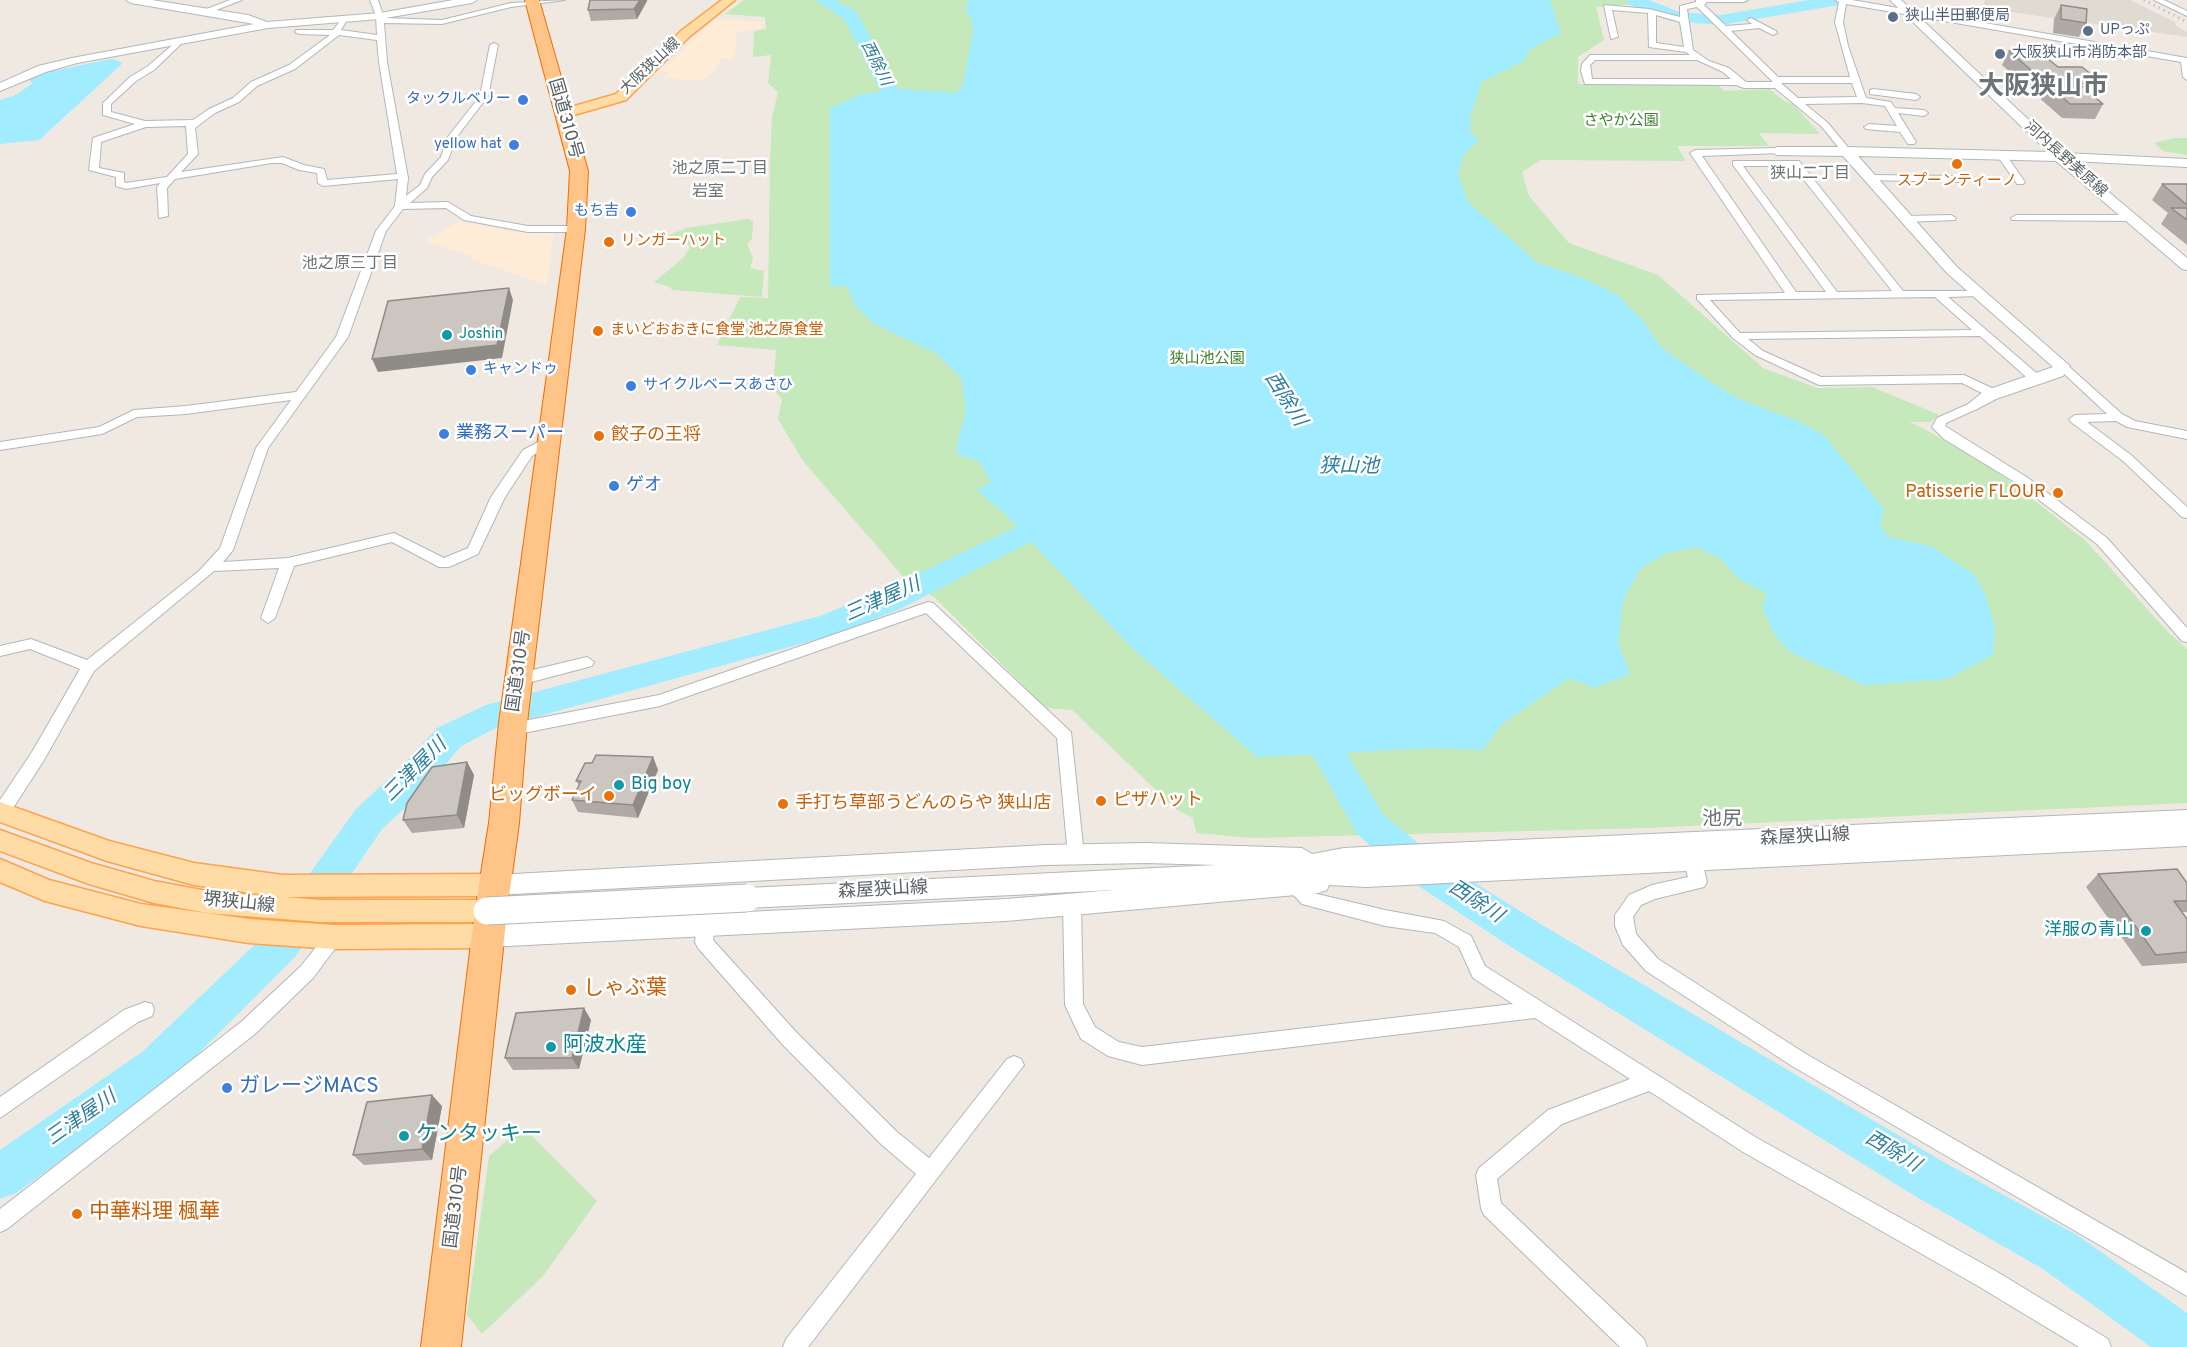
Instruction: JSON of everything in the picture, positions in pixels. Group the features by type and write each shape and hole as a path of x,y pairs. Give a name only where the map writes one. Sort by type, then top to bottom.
{"highway":[{"name":"国道310号","path":"441,1347 490,911 576,229 579,171 533,2"}],"main road":[{"path":"131,0 248,18 268,25"},
{"path":"0,87 58,64 268,25 344,18 380,18 472,0"},
{"name":"大阪狭山線","path":"562,114 621,97 685,34 729,0"},
{"name":"河内長野美原線","path":"1895,0 2059,156 2187,266"},
{"path":"1777,151 2001,154 2187,163"},
{"path":"1846,151 1905,219 1978,294 2062,366 2057,373 1994,394 1975,405"},
{"path":"0,812 107,851 183,871 283,886 355,887 490,911 706,924 1072,905 1287,879"},
{"name":"森屋狭山線","path":"1287,879 1344,858 2187,819"},
{"name":"森屋狭山線","path":"490,911 747,898 1366,877 2187,836"},
{"name":"堺狭山線","path":"0,840 89,873 247,919 320,911 490,911"},
{"path":"0,870 45,890 141,915 247,919 327,936 490,911 1076,855 1344,858"}],"street":[{"path":"203,12 238,0"},
{"path":"374,0 380,18 402,176 400,206"},
{"path":"380,18 442,22 511,5 561,0"},
{"path":"1689,51 1683,9 1701,2 1744,0"},
{"path":"2158,0 2187,14"},
{"path":"1862,100 1854,80 1839,22 1841,1 2186,61 2187,77"},
{"path":"1701,2 1743,50 1825,125 1846,151"},
{"path":"1614,37 1607,7 1652,12 1684,19"},
{"path":"1652,12 1652,45 1689,51 1698,58 1726,70 1744,86 1854,80"},
{"path":"164,216 162,187 193,154 190,127 236,100 254,84 292,67 336,33 344,18"},
{"path":"1749,18 1758,26 1773,33"},
{"path":"1725,29 1758,26"},
{"path":"299,32 381,38"},
{"path":"177,43 166,55 133,79 107,103 106,113 109,116 145,124 195,123"},
{"path":"0,812 38,756 89,667 210,567 226,550 262,448 342,337 381,231 400,206 424,186 428,176 445,158 452,138 484,96 494,45"},
{"path":"1698,58 1593,57 1586,64 1585,71 1588,82 1738,82"},
{"path":"1858,90 1916,97"},
{"path":"1797,101 1862,100 1888,104 1911,142"},
{"path":"1892,110 1924,113"},
{"path":"145,124 96,140 94,170 121,175 118,184 126,186 272,159 284,160 302,168 321,171 322,183 402,176"},
{"path":"1869,127 1903,129"},
{"path":"1777,151 1695,153 1792,295"},
{"path":"2001,154 2019,182"},
{"path":"1834,295 1736,163 1796,163 1901,295"},
{"path":"1870,178 1959,179"},
{"path":"400,206 448,205 468,218 508,226 528,229 576,229"},
{"path":"1905,219 1951,218"},
{"path":"2016,218 2129,218"},
{"path":"1938,294 2037,380"},
{"path":"1978,294 1701,297 1737,336 1759,353 1819,381 1964,379 1994,394"},
{"path":"1737,336 1982,333"},
{"path":"2062,366 2118,417 2131,424 2187,435"},
{"path":"0,446 102,430 134,414 186,410 299,395"},
{"path":"1975,405 1941,421 1938,427 1948,436 2023,481 2102,541 2187,637"},
{"path":"2118,417 2075,419 2127,458 2187,514"},
{"path":"210,567 288,563 394,537 444,564 473,551 498,497 527,453 549,441"},
{"path":"268,618 288,563"},
{"path":"513,726 660,700 928,607 1065,736 1076,855"},
{"path":"0,651 31,644 89,667"},
{"path":"520,679 587,662"},
{"path":"1693,861 1698,882 1652,892 1635,900 1624,915 1624,926 1629,939 1652,965 1799,1060 2187,1285"},
{"path":"1287,879 1308,898 1385,918 1438,926 1465,942 1479,972 1750,1144 1986,1278 2100,1347"},
{"path":"1072,905 1074,1005 1088,1033 1115,1050 1142,1056 1538,1009"},
{"path":"706,924 704,942 790,1038 888,1138 930,1172"},
{"path":"0,1221 248,1029 307,972 327,936"},
{"path":"0,1109 131,1016 145,1010"},
{"path":"794,1347 1014,1065"},
{"path":"1636,1347 1491,1208 1486,1175 1555,1117 1651,1081"}],"shaded area":[{"path":"1985,0 2130,0 2175,22 2176,26 2187,32 2187,37 1982,8"},
{"path":"715,19 765,22 759,29 737,32 734,59 720,59 716,69 702,81 664,78 670,72 659,72"},
{"path":"461,221 512,232 554,234 546,285 471,259 472,256 425,241"}],"green space":[{"name":"狭山池","path":"744,0 1646,0 1636,4 1596,7 1604,40 1578,57 1578,84 1718,84 1724,91 1770,89 1784,101 1793,104 1820,134 1759,133 1769,146 1677,146 1686,161 1541,160 1522,172 1529,196 1569,243 1658,275 1763,368 1817,388 1872,387 1940,415 1930,422 1909,422 2001,474 2086,541 2168,632 2187,649 2187,803 1647,828 1253,838 1196,833 1193,818 1177,810 1072,710 1046,708 935,598 907,581 803,461 778,419 782,399 773,389 776,350 717,345 740,297 768,298 772,117 778,92 768,83 771,55 753,57 754,31 766,29 765,17 725,14"},
{"path":"2174,138 2187,138 2187,155 2163,151 2154,143"},
{"path":"748,219 753,221 752,239 747,244 753,258 750,268 764,271 762,297 672,290 670,287 654,282 683,258 690,248 687,242 667,236 686,228"},
{"path":"523,1127 597,1201 543,1276 482,1334 467,1315 489,1156"}],"water":[{"name":"狭山池","path":"967,0 1550,0 1561,33 1530,49 1524,61 1481,82 1471,110 1470,131 1479,140 1464,154 1458,174 1468,202 1538,263 1587,280 1618,295 1643,321 1662,348 1709,381 1739,399 1800,422 1825,436 1884,509 1880,524 1888,537 1930,546 1974,574 1986,596 1995,629 1993,655 1947,679 1864,685 1792,653 1776,637 1762,607 1767,593 1739,579 1720,558 1696,547 1666,553 1640,569 1623,601 1618,642 1630,674 1594,688 1569,678 1502,724 1482,750 1433,748 1257,757 1131,647 1004,513 977,490 991,482 979,461 957,454 958,438 966,413 962,379 936,353 874,324 855,305 847,286 830,286 830,108 862,94 885,91 906,89 956,93 963,85 973,32 971,19 966,11"},
{"path":"111,59 122,62 121,65 39,140 0,144 0,100 16,95 33,83 27,79 43,73"}],"building":[{"path":"590,0 640,0 634,9 588,10"},
{"path":"2061,5 2087,9 2086,23 2061,19"},
{"path":"2009,51 2038,51 2058,67 2082,67 2102,83 2078,83 2103,104 2070,104"},
{"path":"2162,184 2187,184 2187,205"},
{"path":"2171,208 2187,208 2187,220"},
{"name":"Joshin","path":"509,288 497,345 372,359 388,301"},
{"path":"596,755 653,757 633,805 572,800 581,781 576,781 585,763 592,763"},
{"path":"467,762 457,815 403,820 407,803 432,767"},
{"name":"洋服の青山","path":"2177,869 2187,883 2187,901 2174,901 2187,919 2187,952 2156,955 2098,874"},
{"name":"阿波水産","path":"584,1008 572,1058 505,1058 516,1013"},
{"name":"ケンタッキー","path":"432,1095 422,1149 353,1155 367,1102"}],"waterway":[{"name":"西除川","path":"823,0 851,16 894,100 926,110"},
{"path":"1634,0 1676,17 1721,20 1839,0"},
{"name":"三津屋川","path":"0,1177 157,1066 281,945 369,819 411,780 449,737 486,718 829,625 891,600 1022,534"},
{"name":"西除川","path":"1317,714 1318,734 1370,824 1424,870 1525,935 1931,1180 2060,1252 2187,1343"}],"railway":[{"path":"2144,0 2187,22"}],"place":[{"name":"狭山半田郵便局","path":"1893,17"},
{"name":"UPっぷ","path":"2088,31"},
{"name":"大阪狭山市消防本部","path":"2000,54"},
{"name":"タックルベリー","path":"523,100"},
{"name":"yellow hat","path":"514,145"},
{"name":"スプーンティーノ","path":"1957,164"},
{"name":"もち吉","path":"631,212"},
{"name":"リンガーハット","path":"609,242"},
{"name":"まいどおおきに食堂 池之原食堂","path":"598,331"},
{"name":"Joshin","path":"447,335"},
{"name":"キャンドゥ","path":"471,370"},
{"name":"サイクルベースあさひ","path":"631,386"},
{"name":"業務スーパー","path":"444,434"},
{"name":"餃子の王将","path":"599,436"},
{"name":"ゲオ","path":"614,486"},
{"name":"Patisserie FLOUR","path":"2058,493"},
{"name":"Big boy","path":"619,785"},
{"name":"ビッグボーイ","path":"609,796"},
{"name":"ピザハット","path":"1101,801"},
{"name":"手打ち草部うどんのらや 狭山店","path":"783,804"},
{"name":"洋服の青山","path":"2146,931"},
{"name":"しゃぶ葉","path":"571,990"},
{"name":"阿波水産","path":"551,1047"},
{"name":"ガレージMACS","path":"227,1088"},
{"name":"ケンタッキー","path":"404,1136"},
{"name":"中華料理 楓華","path":"77,1214"}],"district":[{"name":"大阪狭山市","path":"2043,89"},
{"name":"池之原二丁目","path":"720,170"},
{"name":"狭山二丁目","path":"1810,175"},
{"name":"岩室","path":"708,193"},
{"name":"池之原三丁目","path":"350,265"},
{"name":"池尻","path":"1722,821"}],"park label":[{"name":"さやか公園","path":"1621,122"},
{"name":"狭山池公園","path":"1207,360"}]}
